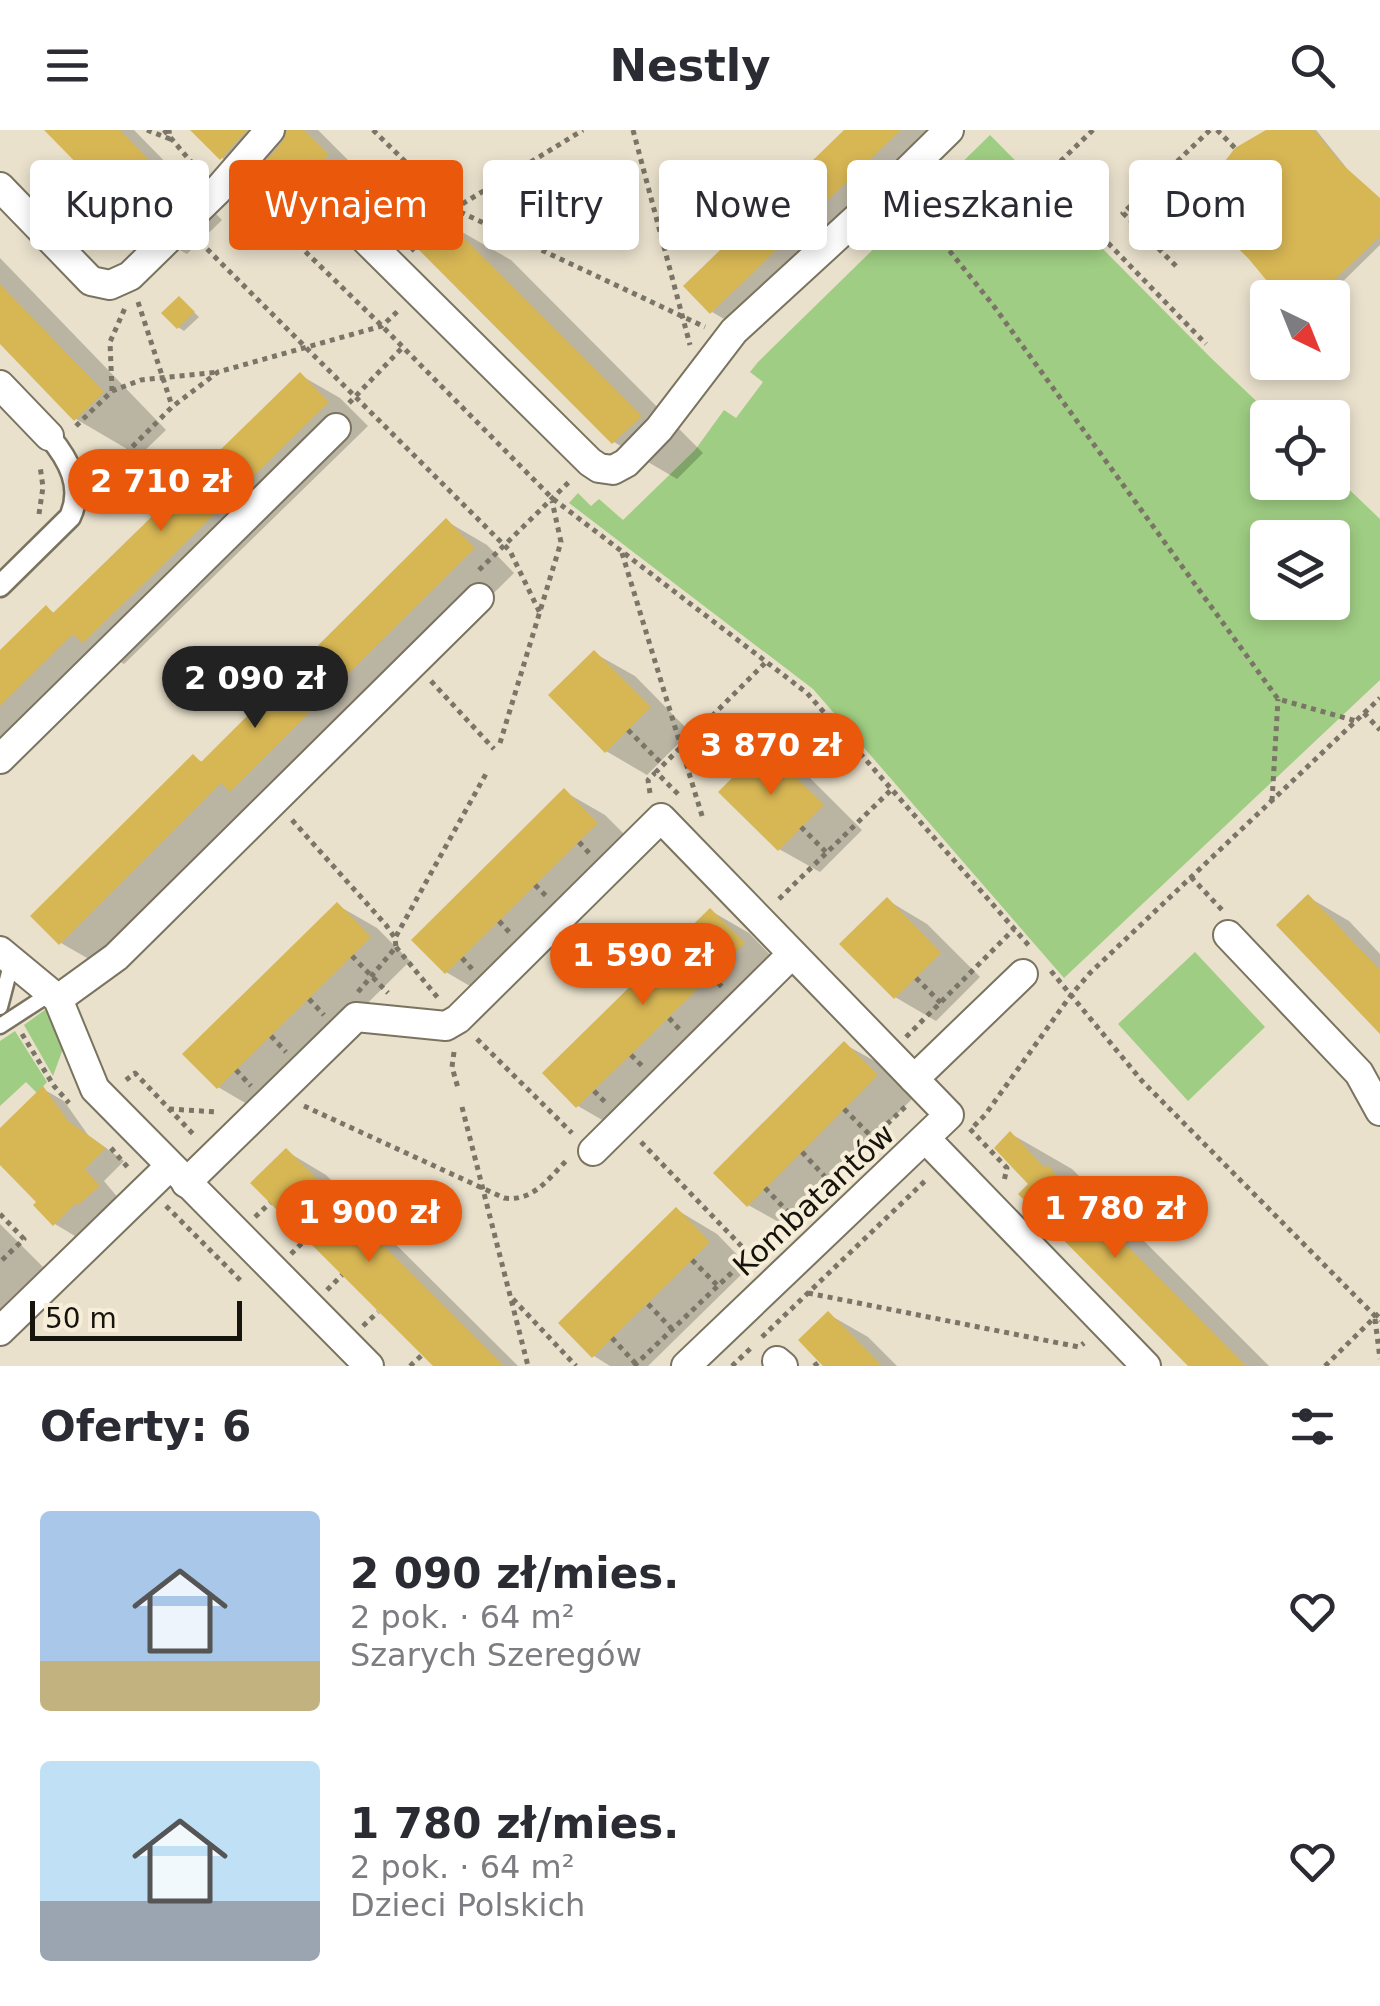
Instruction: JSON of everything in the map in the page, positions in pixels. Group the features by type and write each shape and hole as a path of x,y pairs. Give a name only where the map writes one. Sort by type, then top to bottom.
{"street":[{"path":"209,199 270,130"},
{"path":"919,160 950,130"},
{"path":"0,187 30,218"},
{"path":"377,250 590,462 613,470 626,463 658,429 734,331 847,228"},
{"path":"60,250 90,281 110,285 130,276 157,250"},
{"path":"0,385 66,459 75,480 77,502 70,517 0,586"},
{"path":"0,759 336,428"},
{"path":"54,996 116,957 478,598"},
{"name":"Kombatantów","path":"458,1020 660,818 890,1052 915,1088 949,1115 934,1148 686,1366"},
{"path":"1228,935 1358,1073 1380,1111"},
{"path":"582,1150 792,954"},
{"path":"6,956 54,996 95,1089 369,1366"},
{"path":"915,1088 1036,966"},
{"path":"0,1332 279,1080 356,1017 446,1026 458,1020"},
{"path":"934,1148 1146,1366"}],"lane":[{"path":"0,1007 6,956"},
{"path":"0,1026 54,996"}],"path":[{"path":"146,130 170,139"},
{"path":"167,130 170,139 217,191 229,187"},
{"path":"372,130 403,160"},
{"path":"463,204 584,130"},
{"path":"633,130 691,350"},
{"path":"1093,130 1044,176 1206,344"},
{"path":"1176,266 1123,213 1214,130 1235,148"},
{"path":"463,213 708,329"},
{"path":"208,250 510,550 540,613"},
{"path":"304,250 552,498 807,693 1014,929 1036,966 1072,994 1142,1082 1378,1316 1380,1360"},
{"path":"52,440 112,391 141,380 218,372 382,326 427,282 405,260 412,250"},
{"path":"948,250 1278,699 1356,721"},
{"path":"112,391 110,342 118,319 135,293 172,408"},
{"path":"77,502 172,408 218,372"},
{"path":"42,474 42,486"},
{"path":"500,743 561,542 552,498"},
{"path":"621,550 704,820 692,808"},
{"path":"680,796 656,772 767,662"},
{"path":"430,680 494,749"},
{"path":"732,1366 933,1173 934,1148 986,1115 1090,973 1380,698"},
{"path":"1272,801 1278,699"},
{"path":"1364,713 1380,730"},
{"path":"628,730 662,765"},
{"path":"351,999 372,977 395,942 487,772"},
{"path":"790,910 779,899 891,790"},
{"path":"279,1080 305,1107 504,1198 534,1193 582,1150 458,1020 395,942 386,925 288,816"},
{"path":"801,827 826,852"},
{"path":"890,1052 1014,929"},
{"path":"916,978 941,1002"},
{"path":"309,998 330,1020"},
{"path":"236,1070 256,1092 279,1080 292,1058 271,1036"},
{"path":"612,1338 635,1365 873,1138 915,1088"},
{"path":"169,1108 219,1112"},
{"path":"462,1108 528,1366"},
{"path":"844,1109 873,1138"},
{"path":"638,1139 750,1256"},
{"path":"802,1152 828,1180"},
{"path":"766,1188 791,1215"},
{"path":"0,1214 24,1238 0,1262"},
{"path":"692,1260 717,1286"},
{"path":"808,1293 1080,1346 1104,1323"},
{"path":"510,1296 576,1366"},
{"path":"648,1304 672,1329"},
{"path":"1325,1366 1378,1316"},
{"path":"410,1366 422,1355"}],"green space":[{"path":"990,135 1015,160 964,160"},
{"path":"872,250 1104,250 1255,400 1250,400 1250,500 1350,500 1350,490 1380,519 1380,680 1064,978 813,689 569,503 578,493 591,506 599,499 623,520 695,450 724,410 736,418 763,382 750,372"},
{"path":"1195,952 1265,1027 1188,1101 1118,1024"},
{"path":"46,1009 64,1046 53,1076 24,1025"},
{"path":"15,1031 47,1082 37,1093 26,1082 0,1106 0,1041"}],"building":[{"path":"44,130 120,130 150,160 73,160"},
{"path":"190,130 247,130 220,160"},
{"path":"287,130 304,130 329,155 324,160 267,160"},
{"path":"844,130 901,130 870,160 847,160 847,182 827,201 827,160 813,160"},
{"path":"1266,130 1314,130 1343,165 1380,198 1380,236 1335,280 1266,280 1240,250 1282,250 1282,160 1226,160 1235,148"},
{"path":"463,237 642,416 612,444 419,250 463,250"},
{"path":"720,250 776,250 710,314 683,286"},
{"path":"0,284 104,392 74,421 0,344"},
{"path":"179,296 195,312 177,329 161,313"},
{"path":"300,372 329,402 83,643 73,634 0,706 0,650 46,605 53,613"},
{"path":"446,518 475,548 230,792 221,783 59,945 30,916 193,754 201,762"},
{"path":"594,650 651,707 605,753 548,695"},
{"path":"764,746 824,805 778,851 718,792"},
{"path":"564,788 598,823 445,974 411,940"},
{"path":"1308,894 1380,970 1380,1034 1276,925"},
{"path":"887,897 941,953 894,999 839,944"},
{"path":"337,902 371,937 217,1089 182,1054"},
{"path":"710,908 745,943 576,1108 542,1073"},
{"path":"844,1041 878,1075 747,1207 713,1173"},
{"path":"43,1086 68,1121 106,1148 85,1169 100,1186 53,1226 0,1165 0,1128"},
{"path":"1010,1131 1246,1366 1188,1366 1018,1194 1028,1184 994,1148"},
{"path":"286,1148 504,1366 433,1366 250,1183"},
{"path":"676,1207 710,1242 592,1358 558,1323"},
{"path":"828,1311 882,1366 823,1366 819,1362 798,1340"}]}
